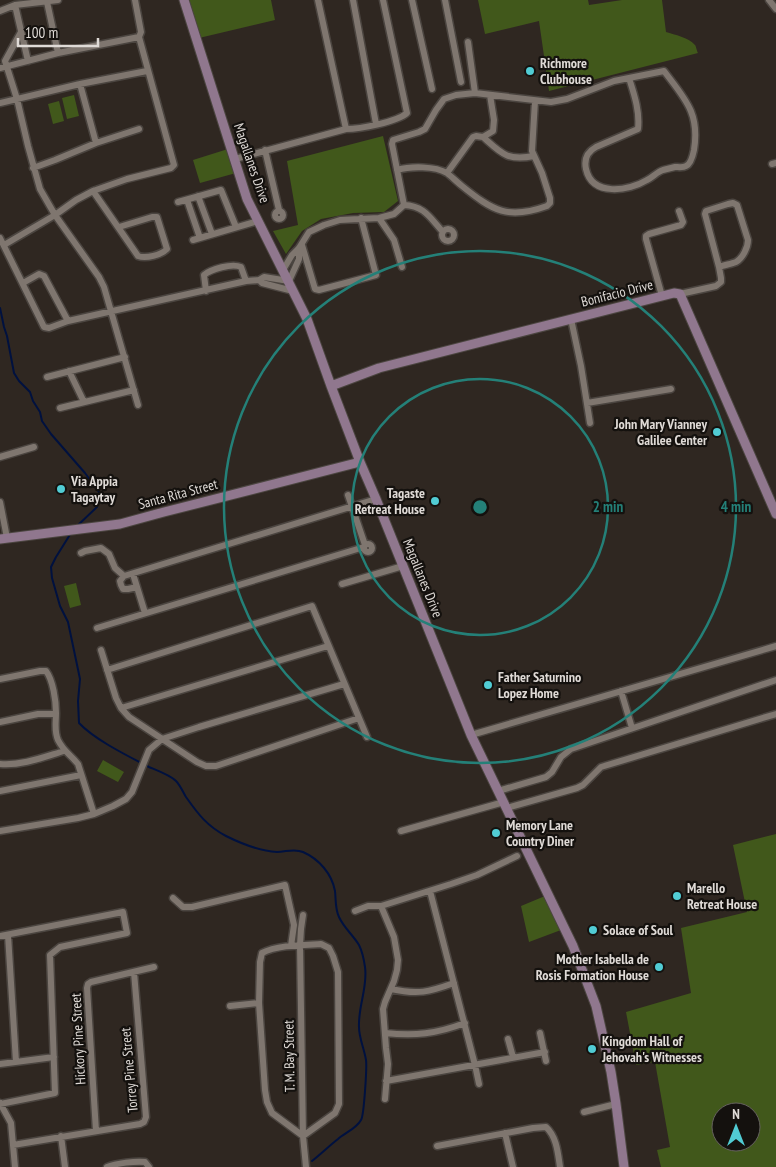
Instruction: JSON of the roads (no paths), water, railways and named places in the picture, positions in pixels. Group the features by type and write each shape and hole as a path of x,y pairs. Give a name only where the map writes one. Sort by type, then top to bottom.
{"street":[{"path":"0,11 15,5 58,0"},
{"path":"4,244 92,191 127,179 170,168 174,165 147,71 139,37 141,32 134,0"},
{"name":"Magallanes Drive","path":"184,0 247,199 307,319 360,462 471,735 505,805 522,854 573,946 596,1006 608,1057 624,1167"},
{"path":"318,0 346,129"},
{"path":"353,0 376,124"},
{"path":"234,159 346,129 354,129 402,118 407,113 383,0"},
{"path":"412,0 432,89"},
{"path":"445,0 460,82"},
{"path":"769,0 776,9"},
{"path":"46,2 58,53"},
{"path":"15,5 28,61"},
{"path":"21,32 3,67 17,99 40,190 54,215 99,276 112,311 138,405"},
{"path":"3,67 58,53 139,37"},
{"path":"468,42 475,93"},
{"path":"0,103 80,84 147,71"},
{"path":"404,204 392,144 393,140 425,129 444,100 456,95 475,93 546,102 562,100 614,81 629,78 664,71 690,107 696,126 694,152 688,166 661,171 646,181 632,186 611,189 596,185 588,176 585,163 590,150 638,129 639,118 636,99 629,78"},
{"path":"80,84 96,143"},
{"path":"447,173 472,137 483,136 493,131 490,95"},
{"path":"397,170 405,168 436,169 447,173 480,200 506,212 524,213 547,206 550,202 542,173 532,151 535,101"},
{"path":"34,168 96,143 139,129"},
{"path":"483,136 504,155 514,158 534,156"},
{"path":"265,150 279,210"},
{"path":"178,202 221,190 236,227"},
{"path":"92,191 138,256 163,253 167,249 157,217 119,227"},
{"path":"198,196 212,234"},
{"path":"187,200 200,238"},
{"path":"719,266 736,262 748,245 737,205 733,203 706,211 705,214 719,266 721,282 716,286 680,294 776,514"},
{"path":"283,270 309,232 340,220 379,218 394,214 404,204"},
{"path":"404,204 420,208 432,218 443,232"},
{"path":"662,296 646,236 682,225 683,222 679,211"},
{"path":"300,246 315,289 319,290 376,275 361,218"},
{"path":"379,218 394,240 402,267"},
{"path":"193,240 258,221"},
{"path":"0,238 44,327 49,328 68,321 259,280 264,277 289,281 299,259 300,246"},
{"path":"206,291 204,275 235,264 241,266 246,282"},
{"path":"23,283 40,274 44,276 68,321"},
{"path":"259,280 262,284 293,291"},
{"name":"Bonifacio Drive","path":"331,386 379,368 674,293 680,294"},
{"path":"571,319 590,423"},
{"path":"47,376 125,357"},
{"path":"69,371 84,402"},
{"path":"586,403 671,389"},
{"path":"60,408 134,390"},
{"path":"0,457 34,447"},
{"name":"Santa Rita Street","path":"3,538 120,524 360,462"},
{"path":"97,628 365,546 348,495"},
{"path":"137,587 123,589 120,581 124,576 376,499"},
{"path":"0,502 3,538"},
{"path":"81,553 101,548 109,554 116,568 124,576"},
{"path":"342,584 403,566"},
{"path":"133,574 145,613"},
{"path":"107,670 312,606 367,738"},
{"path":"121,708 328,646"},
{"path":"471,735 776,646"},
{"path":"101,650 116,698 121,708 129,717 206,766 216,766 360,718"},
{"path":"0,679 46,671 54,693 55,731 64,751 73,757 78,764 94,814"},
{"path":"498,791 546,777 552,772 561,757 571,749 776,680"},
{"path":"0,831 94,814 113,806 126,799 132,792 150,750 162,739 344,684"},
{"path":"621,691 632,728"},
{"path":"0,722 38,714 56,714"},
{"path":"401,831 577,788 583,785 601,768 776,714"},
{"path":"0,764 31,760 64,751"},
{"path":"0,791 81,775"},
{"path":"355,910 368,906 381,906 477,875 522,854"},
{"path":"172,898 183,907 192,907 285,884 294,925 291,946"},
{"path":"430,890 479,1084"},
{"path":"381,906 394,937 398,960 397,970 383,1009 388,1064 385,1098"},
{"path":"0,936 123,912 128,933 60,947 50,955 55,1093 0,1104 11,1123 15,1167"},
{"name":"T. M. Bay Street","path":"303,914 300,945 303,1136 306,1167"},
{"path":"8,935 16,1062"},
{"path":"321,944 329,948 338,972 338,1104 335,1113 303,1136 272,1112 264,1090 259,1003 260,962 262,953 291,946 321,944"},
{"name":"Hickory Pine Street","path":"96,1131 88,984 154,967"},
{"name":"Torrey Pine Street","path":"13,1145 144,1122 146,1119 134,972"},
{"path":"391,989 414,993 432,991 454,983"},
{"path":"230,1006 259,1003"},
{"path":"385,1033 419,1035 465,1023"},
{"path":"540,1032 546,1061"},
{"path":"508,1039 513,1057"},
{"path":"386,1081 545,1052"},
{"path":"0,1064 54,1057"},
{"path":"584,1112 616,1104"},
{"path":"437,1146 533,1128 546,1128 554,1138 560,1167"},
{"path":"505,1134 513,1167"},
{"path":"61,1136 64,1167"},
{"path":"107,1167 138,1162 145,1162 149,1167"}],"waterway":[{"path":"0,308 14,373 30,392 40,412 42,421 51,434 99,492 97,507 77,526"},
{"path":"71,533 51,567 60,606 68,622 80,679 79,723 94,736 112,747 173,779 179,784 199,814 219,832 258,848 277,852 293,850 309,855 328,873 335,891 336,908 339,917 360,947 366,974 359,1019 366,1064 362,1117 356,1126 312,1161"}],"place":[{"name":"Richmore Clubhouse","path":"530,71"},
{"name":"John Mary Vianney Galilee Center","path":"717,432"},
{"name":"Via Appia Tagaytay","path":"61,489"},
{"name":"Tagaste Retreat House","path":"435,501"},
{"name":"Father Saturnino Lopez Home","path":"488,685"},
{"name":"Memory Lane Country Diner","path":"496,833"},
{"name":"Marello Retreat House","path":"677,896"},
{"name":"Solace of Soul","path":"593,930"},
{"name":"Mother Isabella de Rosis Formation House","path":"659,967"},
{"name":"Kingdom Hall of Jehovah's Witnesses","path":"592,1049"}]}
